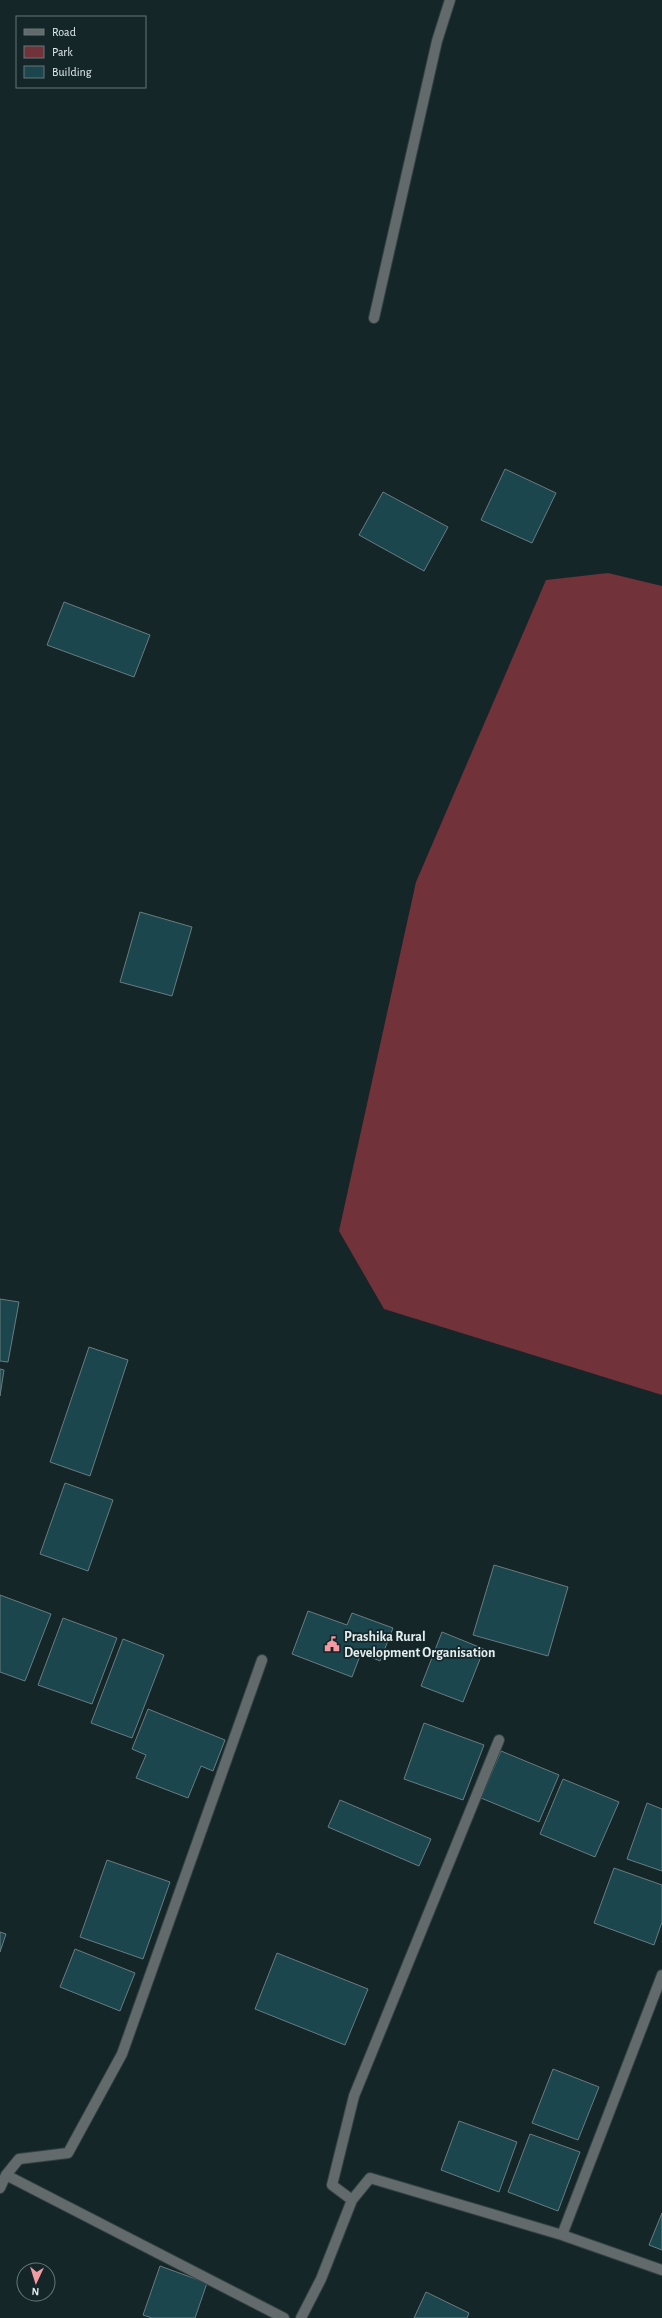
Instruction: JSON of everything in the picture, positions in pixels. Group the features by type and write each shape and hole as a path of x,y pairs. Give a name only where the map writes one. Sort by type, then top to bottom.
{"street":[{"path":"374,318 437,41 450,0"},
{"path":"0,2188 6,2175 19,2159 68,2153 122,2054 262,1660"},
{"path":"352,2200 332,2185 354,2096 499,1740"},
{"path":"562,2235 662,1975"},
{"path":"6,2175 284,2318"},
{"path":"300,2318 321,2279 352,2200 370,2178 562,2235 662,2270"}],"green space":[{"path":"608,573 662,586 662,1395 384,1309 339,1231 416,882 546,580"}],"building":[{"path":"505,469 556,493 532,543 481,520"},
{"path":"383,492 448,527 424,571 359,535"},
{"path":"64,602 150,635 134,677 47,645"},
{"path":"140,912 192,927 172,996 120,982"},
{"path":"0,1299 19,1302 8,1362 0,1361"},
{"path":"89,1347 128,1360 90,1476 50,1462"},
{"path":"0,1369 4,1370 0,1396"},
{"path":"65,1483 113,1500 88,1571 40,1554"},
{"path":"494,1565 568,1587 548,1656 473,1635"},
{"path":"0,1595 51,1614 25,1681 0,1672"},
{"path":"308,1611 347,1625 352,1613 393,1628 380,1661 361,1653 352,1677 292,1654"},
{"path":"63,1618 117,1638 92,1704 38,1685"},
{"path":"442,1632 484,1649 463,1702 421,1686"},
{"path":"123,1639 164,1655 132,1738 91,1723"},
{"path":"148,1709 225,1740 213,1771 201,1766 188,1798 136,1778 146,1755 132,1749"},
{"path":"424,1723 484,1745 463,1800 404,1779"},
{"path":"501,1751 559,1775 539,1822 481,1798"},
{"path":"563,1779 619,1802 595,1857 540,1834"},
{"path":"340,1800 431,1839 419,1866 328,1827"},
{"path":"647,1803 662,1809 662,1871 627,1859"},
{"path":"107,1860 170,1882 143,1959 80,1937"},
{"path":"614,1868 662,1885 662,1922 654,1945 594,1923"},
{"path":"0,1932 6,1934 0,1952"},
{"path":"75,1949 135,1973 120,2011 60,1987"},
{"path":"277,1953 368,1989 345,2045 255,2009"},
{"path":"553,2069 599,2087 578,2140 532,2123"},
{"path":"459,2121 517,2142 499,2192 441,2170"},
{"path":"530,2134 580,2152 558,2211 508,2192"},
{"path":"662,2213 662,2250 649,2245"},
{"path":"160,2266 207,2283 195,2318 152,2318 143,2315"},
{"path":"426,2292 469,2313 467,2318 414,2318"}],"place":[{"name":"Prashika Rural Development Organisation","path":"332,1644"}]}
